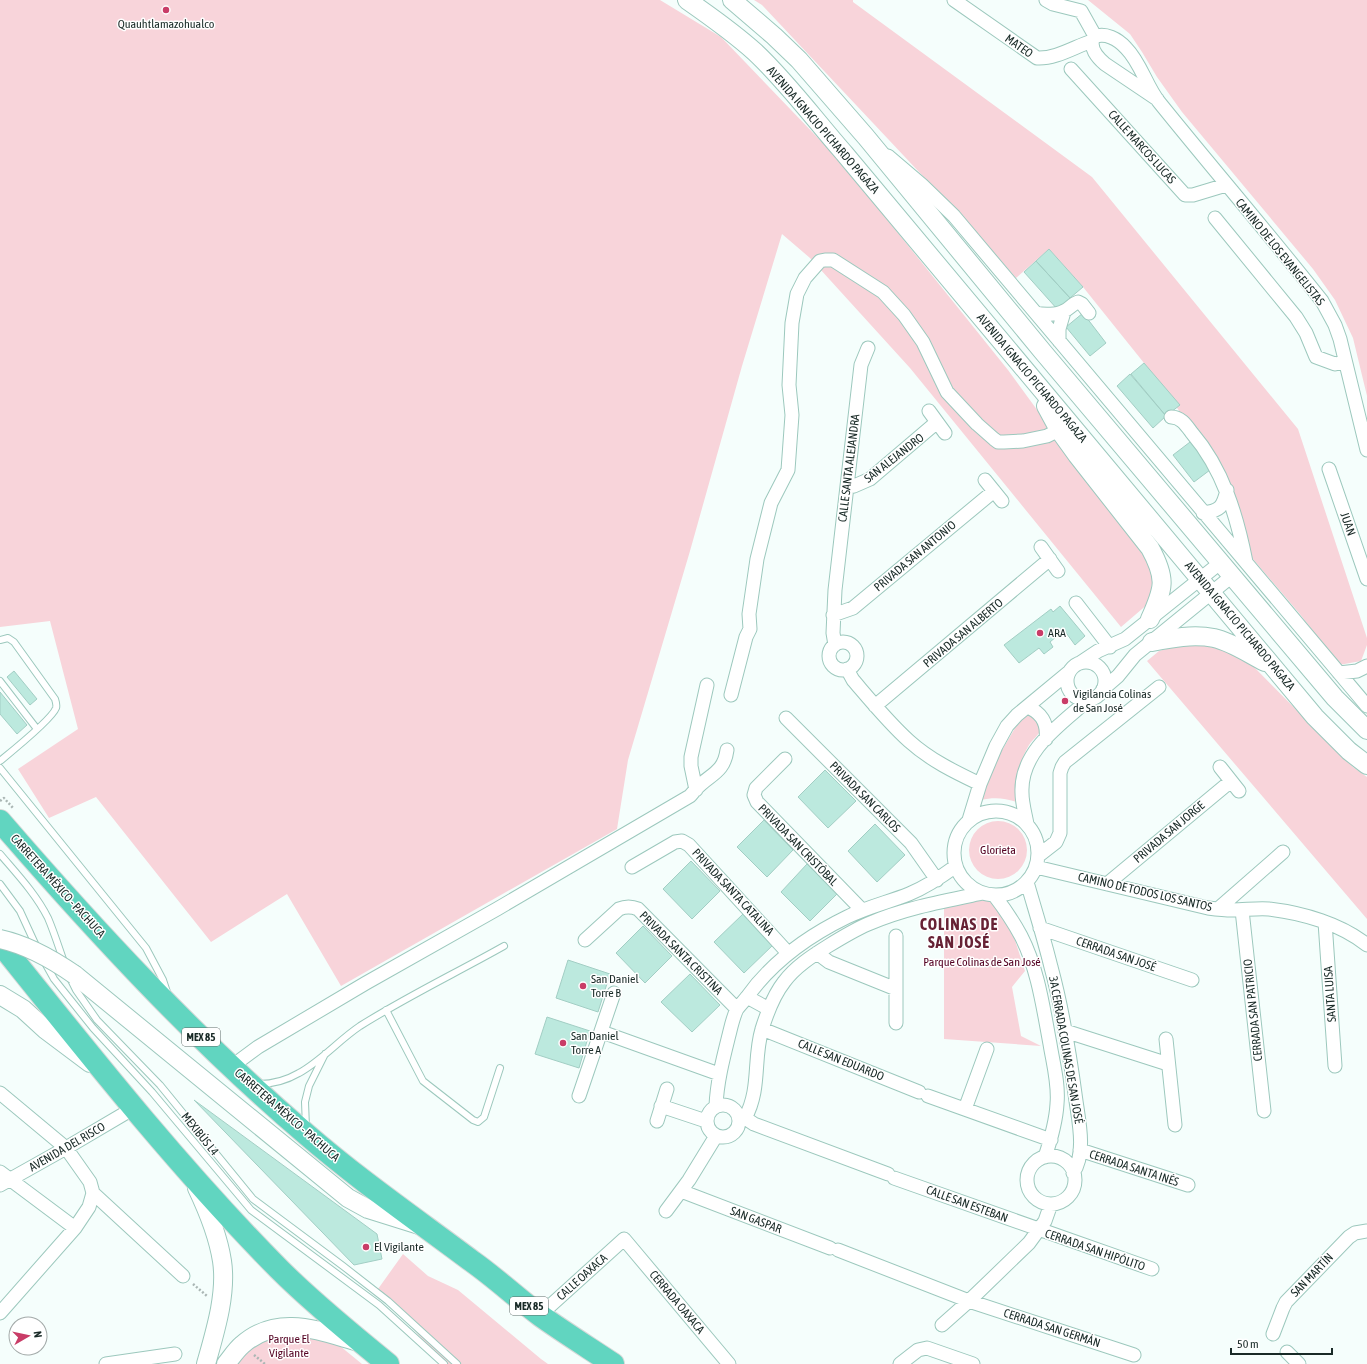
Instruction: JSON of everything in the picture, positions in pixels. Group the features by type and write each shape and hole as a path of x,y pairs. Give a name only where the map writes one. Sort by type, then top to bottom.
{"highway":[{"name":"CARRETERA MÉXICO - PACHUCA","path":"4,812 52,882 174,1011 231,1067 306,1134 387,1198 480,1266 540,1315 614,1364"},
{"path":"0,943 105,1073 192,1176 279,1269 361,1343 388,1364"}],"main road":[{"name":"AVENIDA IGNACIO PICHARDO PAGAZA","path":"687,0 725,27 754,52 780,79 849,159 1315,717 1349,751 1367,765"},
{"name":"AVENIDA IGNACIO PICHARDO PAGAZA","path":"732,0 774,36 799,60 1335,698 1350,715 1367,730"},
{"path":"1025,369 1059,430 1150,548 1159,564 1162,574 1160,596 1150,619"},
{"path":"1152,642 1191,637 1213,638 1224,641 1273,667"},
{"path":"1315,717 1350,715 1349,751"},
{"path":"0,939 29,948 46,956 75,975 348,1198 368,1209 427,1227"},
{"path":"0,995 23,1009 46,1030 105,1073"},
{"path":"192,1176 210,1215 222,1261 220,1306 206,1364"},
{"path":"226,1364 241,1346 251,1338 270,1328 282,1326 295,1326 314,1330 361,1343"}],"street":[{"name":"MATEO","path":"954,0 1037,58 1057,55 1094,39"},
{"path":"1046,0 1053,4 1081,11 1094,39"},
{"name":"CAMINO DE LOS EVANGELISTAS","path":"1156,99 1105,64 1096,53 1094,39 1102,35 1111,37 1125,46 1131,53 1156,99 1322,301 1335,325 1367,450"},
{"name":"CALLE MARCOS LUCAS","path":"1071,69 1186,195 1193,195 1226,185"},
{"name":"AVENIDA IGNACIO PICHARDO PAGAZA","path":"866,138 901,166 954,216 1339,674 1366,703"},
{"path":"1215,218 1296,317 1306,333 1316,357 1335,364 1345,362"},
{"path":"731,695 746,637 750,629 748,614 757,559 770,503 788,470 792,415 789,390 792,323 796,301 801,285 820,262 825,260 833,260 883,292 904,315 923,342 947,392 977,424 998,442 1023,441 1047,436 1059,430"},
{"path":"1059,341 1059,329 1064,312 1074,303 1078,302 1082,304 1089,313"},
{"path":"1036,313 1048,314 1064,312"},
{"name":"CALLE SANTA ALEJANDRA","path":"835,645 832,633 835,590 861,365 868,348"},
{"path":"930,411 945,433"},
{"path":"1171,417 1180,419 1197,439 1214,464 1227,490 1244,548 1247,564"},
{"name":"SAN ALEJANDRO","path":"847,487 854,486 870,479 937,422"},
{"name":"JUAN","path":"1329,469 1367,579"},
{"path":"985,480 1002,501"},
{"path":"1203,513 1214,512 1219,508 1225,500 1227,490"},
{"name":"PRIVADA SAN ANTONIO","path":"833,615 853,608 994,491"},
{"path":"1041,547 1058,571"},
{"name":"PRIVADA SAN ALBERTO","path":"875,706 1050,560"},
{"path":"969,820 980,784 996,746 1012,719 1080,663 1098,651 1125,639 1200,579 1226,569"},
{"path":"1027,824 1023,802 1023,779 1028,762 1033,753 1088,700 1097,695 1118,676 1135,655 1212,592 1226,569"},
{"path":"1076,603 1110,646"},
{"path":"844,642 853,646 856,650 857,659 855,664 847,669 838,669 832,664 829,656 835,645 844,642"},
{"path":"1080,663 1087,662 1100,668 1104,674 1105,682 1103,689"},
{"path":"1339,674 1357,671 1367,666"},
{"path":"847,669 853,680 875,706 910,742 930,758 980,784"},
{"path":"1069,672 1067,678 1070,691 1081,699 1088,700"},
{"path":"696,790 690,766 707,685"},
{"path":"742,1120 731,1108 721,1105 716,1106 709,1112 706,1121 709,1130 716,1136 727,1137 735,1131 742,1120 753,1099 756,1086 758,1043 769,1009 775,995 784,982 800,965 854,931 899,913 989,894 1008,893 1018,889 1026,882 1037,862 1056,842 1060,832 1060,773 1065,762 1158,687"},
{"path":"1350,715 1366,703"},
{"path":"1026,707 1039,713 1043,719 1047,732 1046,739"},
{"name":"PRIVADA SAN CARLOS","path":"786,718 911,843 937,880"},
{"path":"231,1067 258,1047 366,983 504,905 690,796 718,771 726,759 727,750"},
{"name":"PRIVADA SAN CRISTÓBAL","path":"785,759 756,788 754,795 756,802 862,910"},
{"name":"PRIVADA SAN JORGE","path":"1107,884 1235,786 1220,767"},
{"path":"989,894 974,889 960,875 956,866 954,854 956,841 960,830 969,820 980,813 992,810 1005,811 1017,816 1027,824 1034,833 1038,844 1037,862"},
{"name":"PRIVADA SANTA CATALINA","path":"632,868 675,842 685,842 788,952"},
{"path":"1218,909 1283,852"},
{"name":"CAMINO DE TODOS LOS SANTOS","path":"1037,862 1107,884 1194,905 1218,909 1263,909 1303,915 1325,922 1355,937 1367,945"},
{"path":"716,1106 719,1074 733,1018 737,1009 762,978 788,952 846,917 911,893 937,880 956,866"},
{"name":"3A CERRADA COLINAS DE SAN JOSÉ","path":"1026,882 1051,967 1065,1031 1080,1128 1080,1150 1077,1168 1073,1173"},
{"name":"3A CERRADA COLINAS DE SAN JOSÉ","path":"989,894 1006,910 1021,936 1030,956 1042,1000 1055,1073 1058,1102 1056,1119 1045,1157"},
{"path":"894,900 899,913"},
{"name":"PRIVADA SANTA CRISTINA","path":"585,940 619,909 624,907 633,907 638,909 737,1009"},
{"name":"CERRADA SAN PATRICIO","path":"1242,910 1264,1111"},
{"name":"SANTA LUISA","path":"1325,922 1335,1066"},
{"name":"CERRADA SAN JOSÉ","path":"1040,928 1192,980"},
{"path":"896,936 896,1023"},
{"path":"817,953 830,962 896,989"},
{"path":"580,1096 614,992"},
{"path":"746,997 769,1009"},
{"name":"CALLE SAN EDUARDO","path":"762,1029 923,1094 1051,1140"},
{"path":"1065,1031 1168,1064"},
{"path":"602,1032 719,1074"},
{"path":"1166,1039 1175,1125"},
{"path":"965,1108 987,1049"},
{"path":"657,1121 667,1089"},
{"path":"0,1093 66,1148 90,1182 93,1193 89,1207 75,1228 0,1313"},
{"path":"661,1106 706,1121"},
{"name":"AVENIDA DEL RISCO","path":"3,1179 66,1148 134,1108"},
{"name":"CALLE SAN ESTEBAN","path":"742,1120 1039,1230"},
{"path":"666,1211 681,1191 716,1136"},
{"name":"CERRADA SANTA INÉS","path":"1080,1150 1188,1185"},
{"path":"1054,1156 1062,1159 1069,1165 1073,1173 1074,1179 1072,1191 1063,1201 1051,1204 1036,1200 1031,1194 1026,1179 1032,1165 1045,1157 1054,1156"},
{"path":"3,1179 75,1228"},
{"name":"SAN GASPAR","path":"681,1191 970,1300"},
{"path":"93,1193 183,1276"},
{"path":"942,1325 1012,1260 1039,1230 1045,1221 1051,1204"},
{"name":"CERRADA SAN HIPÓLITO","path":"1039,1230 1152,1269"},
{"name":"SAN MARTÍN","path":"1273,1334 1286,1302 1349,1237 1355,1233 1367,1231"},
{"name":"CALLE OAXACA","path":"540,1315 624,1239"},
{"name":"CERRADA OAXACA","path":"624,1239 729,1364"},
{"name":"CERRADA SAN GERMÁN","path":"970,1300 1134,1355"},
{"path":"900,1364 918,1350 927,1348 973,1364"},
{"path":"1287,1352 1299,1364"},
{"path":"106,1364 175,1354"}],"lane":[{"path":"0,640 8,638 14,642 56,702 56,709 54,712 0,761"},
{"path":"0,681 37,729"},
{"path":"0,768 146,948 163,980 174,1011"},
{"name":"MEXIBÚS L4","path":"0,854 40,903 76,990 97,1020 160,1085 253,1199 388,1301 457,1364"},
{"name":"MEXIBÚS L4","path":"0,884 20,911 42,959 54,979 93,1028 152,1092 250,1210 379,1305 444,1364"},
{"path":"249,1083 267,1084 285,1080 301,1072 358,1028 386,1010 504,946"},
{"path":"386,1010 423,1081 473,1120 478,1122 484,1117 500,1068"},
{"path":"306,1134 305,1102 309,1086 326,1053"}],"path":[{"path":"0,801 4,798 4,812"},
{"path":"183,1276 220,1306"}],"green space":[{"path":"0,0 660,0 721,37 841,162 1008,370 1154,570 1149,603 1121,627 910,368 810,258 782,234 742,366 690,551 628,760 617,829 341,986 287,894 211,942 96,797 49,818 18,769 78,729 50,621 0,627"},
{"path":"754,0 853,0 853,2 1092,177 1298,429 1367,638 1367,645 1361,661 1339,665 1299,613 1252,558 1243,522 1219,465 1144,363 1083,287 1049,249 1016,278 983,240 762,5"},
{"path":"1088,0 1367,0 1367,396 1353,338 1335,300 1313,269 1182,112 1157,77 1130,34"},
{"path":"1193,642 1223,649 1252,665 1353,767 1367,777 1367,919 1147,661 1159,651"},
{"path":"1031,713 1042,728 1029,745 1022,759 1018,780 1017,802 999,798 981,800 998,757 1021,718 1026,714"},
{"name":"Glorieta","path":"998,821 1009,823 1022,834 1025,839 1027,850 1025,861 1014,874 1009,877 998,879 987,877 974,866 971,861 969,850 971,839 982,826 987,823"},
{"name":"Parque Colinas de San José","path":"980,899 994,902 1012,931 1025,971 1012,987 1021,1036 1041,1046 944,1039 944,906"},
{"path":"403,1254 428,1276 458,1290 548,1364 444,1364 378,1289"},
{"name":"Parque El Vigilante","path":"271,1331 329,1337 362,1364 236,1364 241,1351"}],"building":[{"path":"1049,249 1083,287 1070,298 1036,261"},
{"path":"1036,261 1070,298 1058,310 1024,272"},
{"path":"1083,313 1106,343 1090,356 1066,327"},
{"path":"1144,363 1180,405 1166,416 1131,374"},
{"path":"1130,374 1166,416 1153,428 1117,386"},
{"path":"1194,439 1214,467 1194,482 1173,455"},
{"name":"ARA","path":"1060,606 1085,636 1075,645 1064,630 1050,642 1053,647 1044,654 1039,648 1019,663 1004,645 1051,609 1053,612"},
{"path":"14,671 37,699 30,705 7,677"},
{"path":"0,692 27,725 17,734 0,714"},
{"path":"825,770 856,801 828,828 798,797"},
{"path":"764,820 793,850 767,877 737,847"},
{"path":"875,824 905,855 877,882 848,851"},
{"path":"691,861 720,891 692,919 663,889"},
{"path":"807,864 837,894 810,921 781,892"},
{"path":"743,914 773,945 744,973 714,942"},
{"path":"643,926 672,956 645,983 616,953"},
{"name":"San Daniel Torre B","path":"568,960 610,974 598,1012 556,998"},
{"path":"690,974 720,1005 692,1032 661,1002"},
{"name":"San Daniel Torre A","path":"547,1017 590,1031 579,1068 535,1054"},
{"path":"194,1100 377,1234 382,1259 354,1265"}],"place":[{"name":"Quauhtlamazohualco","path":"166,10"},
{"name":"ARA","path":"1040,633"},
{"name":"Vigilancia Colinas de San José","path":"1065,701"},
{"name":"San Daniel Torre B","path":"583,986"},
{"name":"San Daniel Torre A","path":"563,1043"},
{"name":"El Vigilante","path":"366,1247"}],"district":[{"name":"COLINAS DE SAN JOSÉ","path":"959,933"}]}
